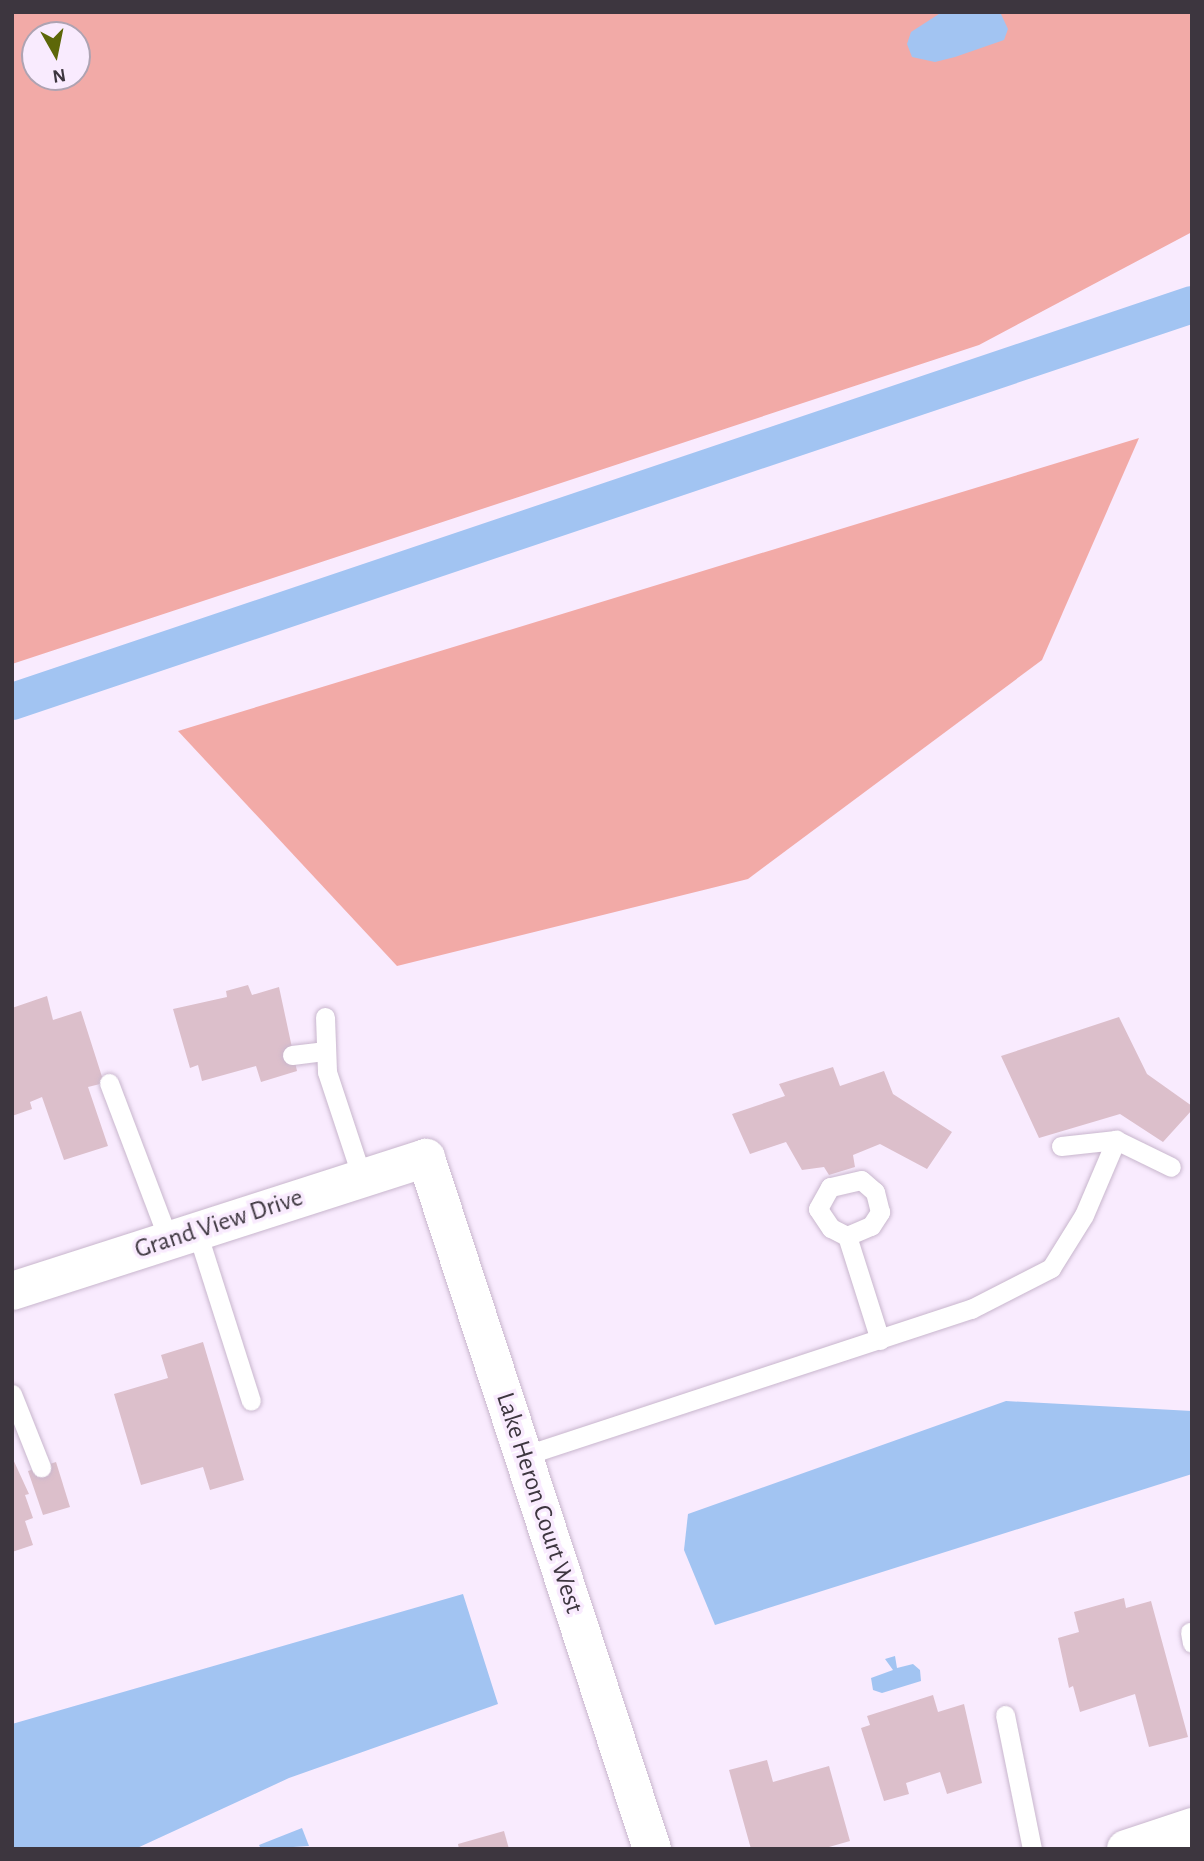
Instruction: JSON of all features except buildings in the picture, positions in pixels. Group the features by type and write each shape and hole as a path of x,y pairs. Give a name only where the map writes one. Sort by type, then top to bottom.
{"street":[{"name":"Grand View Drive","path":"12,1291 426,1158"},
{"name":"Lake Heron Court West","path":"426,1158 652,1849"},
{"path":"1126,1849 1192,1827"}],"lane":[{"path":"325,1017 327,1072 362,1178"},
{"path":"292,1055 326,1051"},
{"path":"109,1083 183,1236 251,1401"},
{"path":"523,1456 971,1309 1051,1268 1084,1215 1116,1139"},
{"path":"1061,1146 1116,1139 1171,1167"},
{"path":"847,1236 880,1340"},
{"path":"12,1394 41,1467"},
{"path":"1005,1715 1032,1849"}],"shaded area":[{"path":"12,12 1192,12 1192,232 979,345 12,664"},
{"path":"1139,438 1042,660 748,879 397,966 178,731"}],"water":[{"path":"942,12 1000,12 1008,29 1004,40 955,57 935,62 912,57 907,44 911,32"},
{"path":"1006,1401 1192,1411 1192,1474 715,1625 684,1550 688,1514"},
{"path":"463,1594 498,1704 289,1778 135,1849 12,1849 12,1724"},
{"path":"895,1656 897,1668 913,1664 920,1670 921,1681 882,1693 873,1690 871,1678 893,1670 885,1659"},
{"path":"302,1828 309,1846 261,1849 259,1845"}],"waterway":[{"path":"12,701 1192,304"}]}
